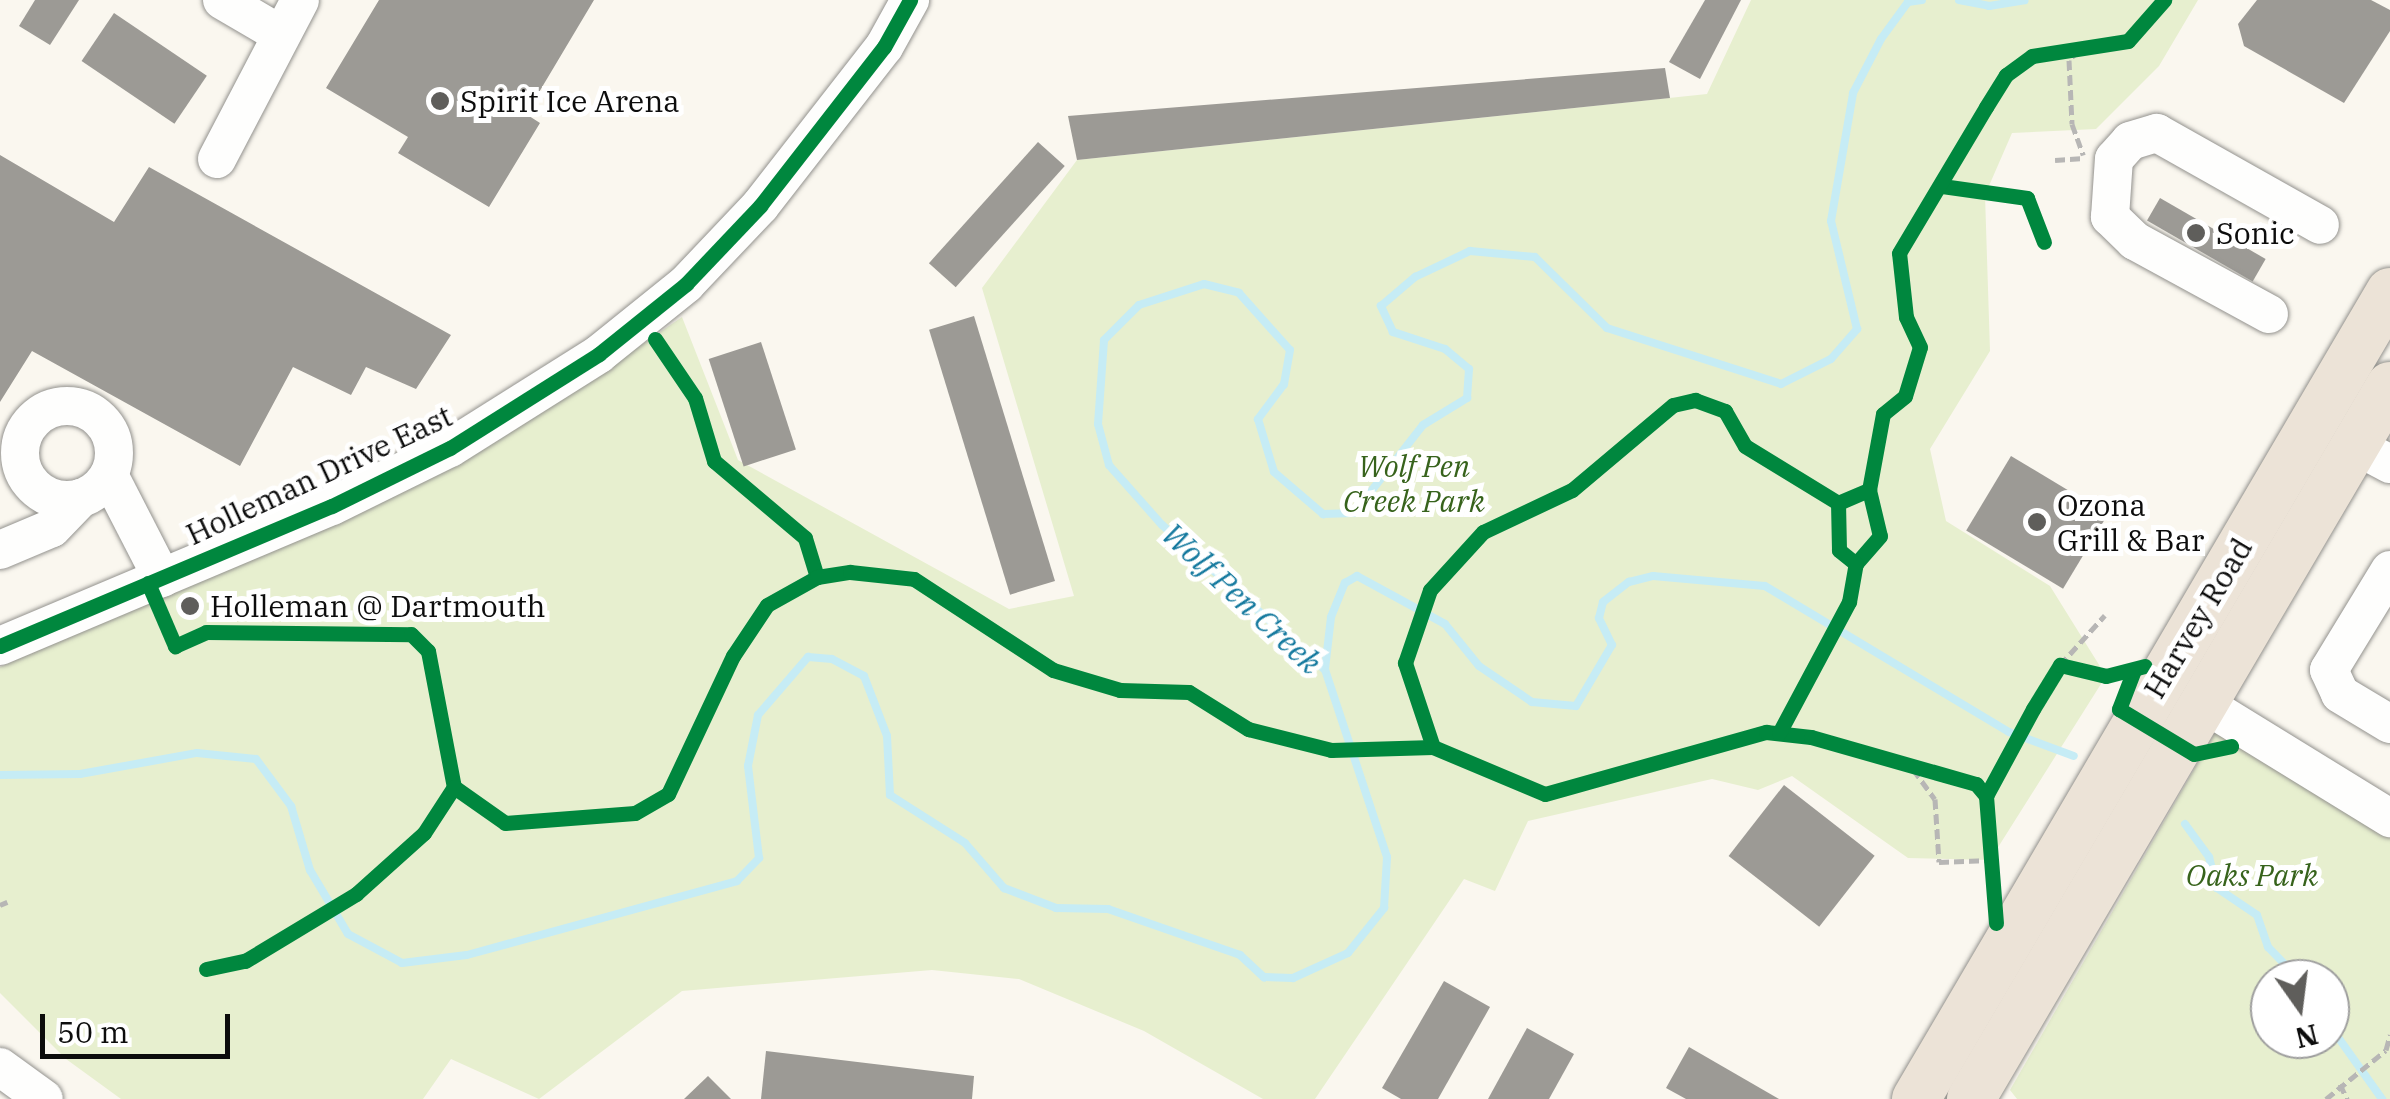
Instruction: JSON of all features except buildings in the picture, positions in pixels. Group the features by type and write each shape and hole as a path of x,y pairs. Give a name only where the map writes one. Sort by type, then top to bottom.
{"main road":[{"name":"Harvey Road","path":"1916,1099 2390,292"},
{"path":"2378,426 2372,375 2390,343"},
{"name":"Harvey Road","path":"1967,1099 2378,426"},
{"path":"1967,1099 1966,1064 2018,968 2004,952"}],"street":[{"path":"222,0 280,34"},
{"path":"216,159 300,0"},
{"name":"Holleman Drive East","path":"0,646 162,578 450,448 600,354 686,284 760,206 910,0"},
{"path":"2269,314 2136,240 2110,217 2097,167 2130,141 2157,133 2320,225"},
{"path":"0,550 52,528 95,487 162,578"},
{"path":"2390,570 2328,670 2340,694 2390,724"},
{"path":"2206,706 2390,818"},
{"path":"0,1066 44,1099"}],"path":[{"path":"2079,50 2069,60 2072,124 2097,167"},
{"path":"2045,53 2102,50"},
{"path":"2055,160 2097,167"},
{"path":"2051,680 2068,667 2105,615"},
{"path":"1896,763 1942,776"},
{"path":"1913,769 1934,799 1939,862 1991,860"},
{"path":"2326,1099 2340,1084 2388,1052 2390,1035"},
{"path":"2340,1084 2347,1099"}],"green space":[{"name":"Wolf Pen Creek Park","path":"1751,0 2198,0 2159,66 2096,129 2012,133 1985,195 1990,351 1930,449 1946,521 2050,586 2106,676 1990,860 1908,858 1792,776 1758,790 1712,779 1528,821 1495,891 1464,879 1315,1099 1263,1099 1144,1031 1019,979 932,970 682,991 539,1099 451,1059 423,1099 121,1099 66,1059 0,993 0,667 195,582 567,396 682,317 738,460 1009,609 1074,596 982,288 1077,160 1707,94"},
{"name":"Oaks Park","path":"2216,731 2390,838 2390,1099 2017,1099 2010,1090"}],"waterway":[{"name":"Wolf Pen Creek","path":"0,775 80,774 197,753 256,759 291,806 310,870 348,934 402,963 467,955 737,881 759,858 748,766 758,715 808,657 832,659 864,676 887,736 890,795 965,843 1004,888 1056,908 1108,909 1240,955 1264,977 1293,978 1348,953 1384,908 1387,857 1325,670 1162,525 1109,465 1098,424 1104,340 1139,305 1204,284 1239,293 1290,350 1284,384 1258,419 1274,472 1323,514 1354,513 1423,425 1467,398 1469,369 1445,349 1393,332 1381,306 1415,277 1470,251 1535,257 1607,328 1781,384 1831,359 1857,329 1831,221 1853,93 1881,39 1908,2 1922,0"},
{"name":"Wolf Pen Creek","path":"1959,0 1989,6 2025,0"},
{"path":"1325,669 1331,617 1345,583 1357,576 1445,624 1479,666 1532,702 1576,706 1612,645 1599,618 1603,602 1629,582 1653,576 1765,586 2009,732 2074,756"},
{"path":"2185,824 2209,857 2217,888 2257,915 2268,947 2280,959"},
{"path":"2350,1054 2382,1099"}],"cycle path":[{"path":"0,646 332,506 450,448 599,354 686,284 760,206 884,47 910,0"},
{"path":"1869,490 1883,414 1905,396 1920,347 1906,317 1899,253 1986,107 2006,75 2032,56 2128,41 2164,0"},
{"path":"1942,186 2027,198 2044,242"},
{"path":"655,339 695,398 714,461 805,538 817,577"},
{"path":"1433,747 1405,663 1430,590 1483,532 1572,490 1673,405 1695,400 1725,411 1745,446 1838,503"},
{"path":"1869,490 1880,536 1856,564 1839,550 1838,503 1869,490"},
{"path":"1779,733 1849,602 1856,564"},
{"path":"148,583 175,646 206,632 411,634 428,651 454,787 505,823 635,813 668,794 733,656 767,605 817,577 850,572 914,579 1053,670 1120,690 1189,692 1248,729 1331,750 1433,747 1545,794 1766,732 1811,737 1976,784 1986,796"},
{"path":"1996,923 1986,796 2033,709 2060,665 2106,676 2145,666"},
{"path":"2134,670 2119,709 2194,754 2231,746"},
{"path":"206,969 245,961 356,894 424,833 454,787"}],"place":[{"name":"Spirit Ice Arena","path":"440,101"},
{"name":"Sonic","path":"2196,233"},
{"name":"Ozona Grill & Bar","path":"2037,522"},
{"name":"Holleman @ Dartmouth","path":"190,606"}]}
